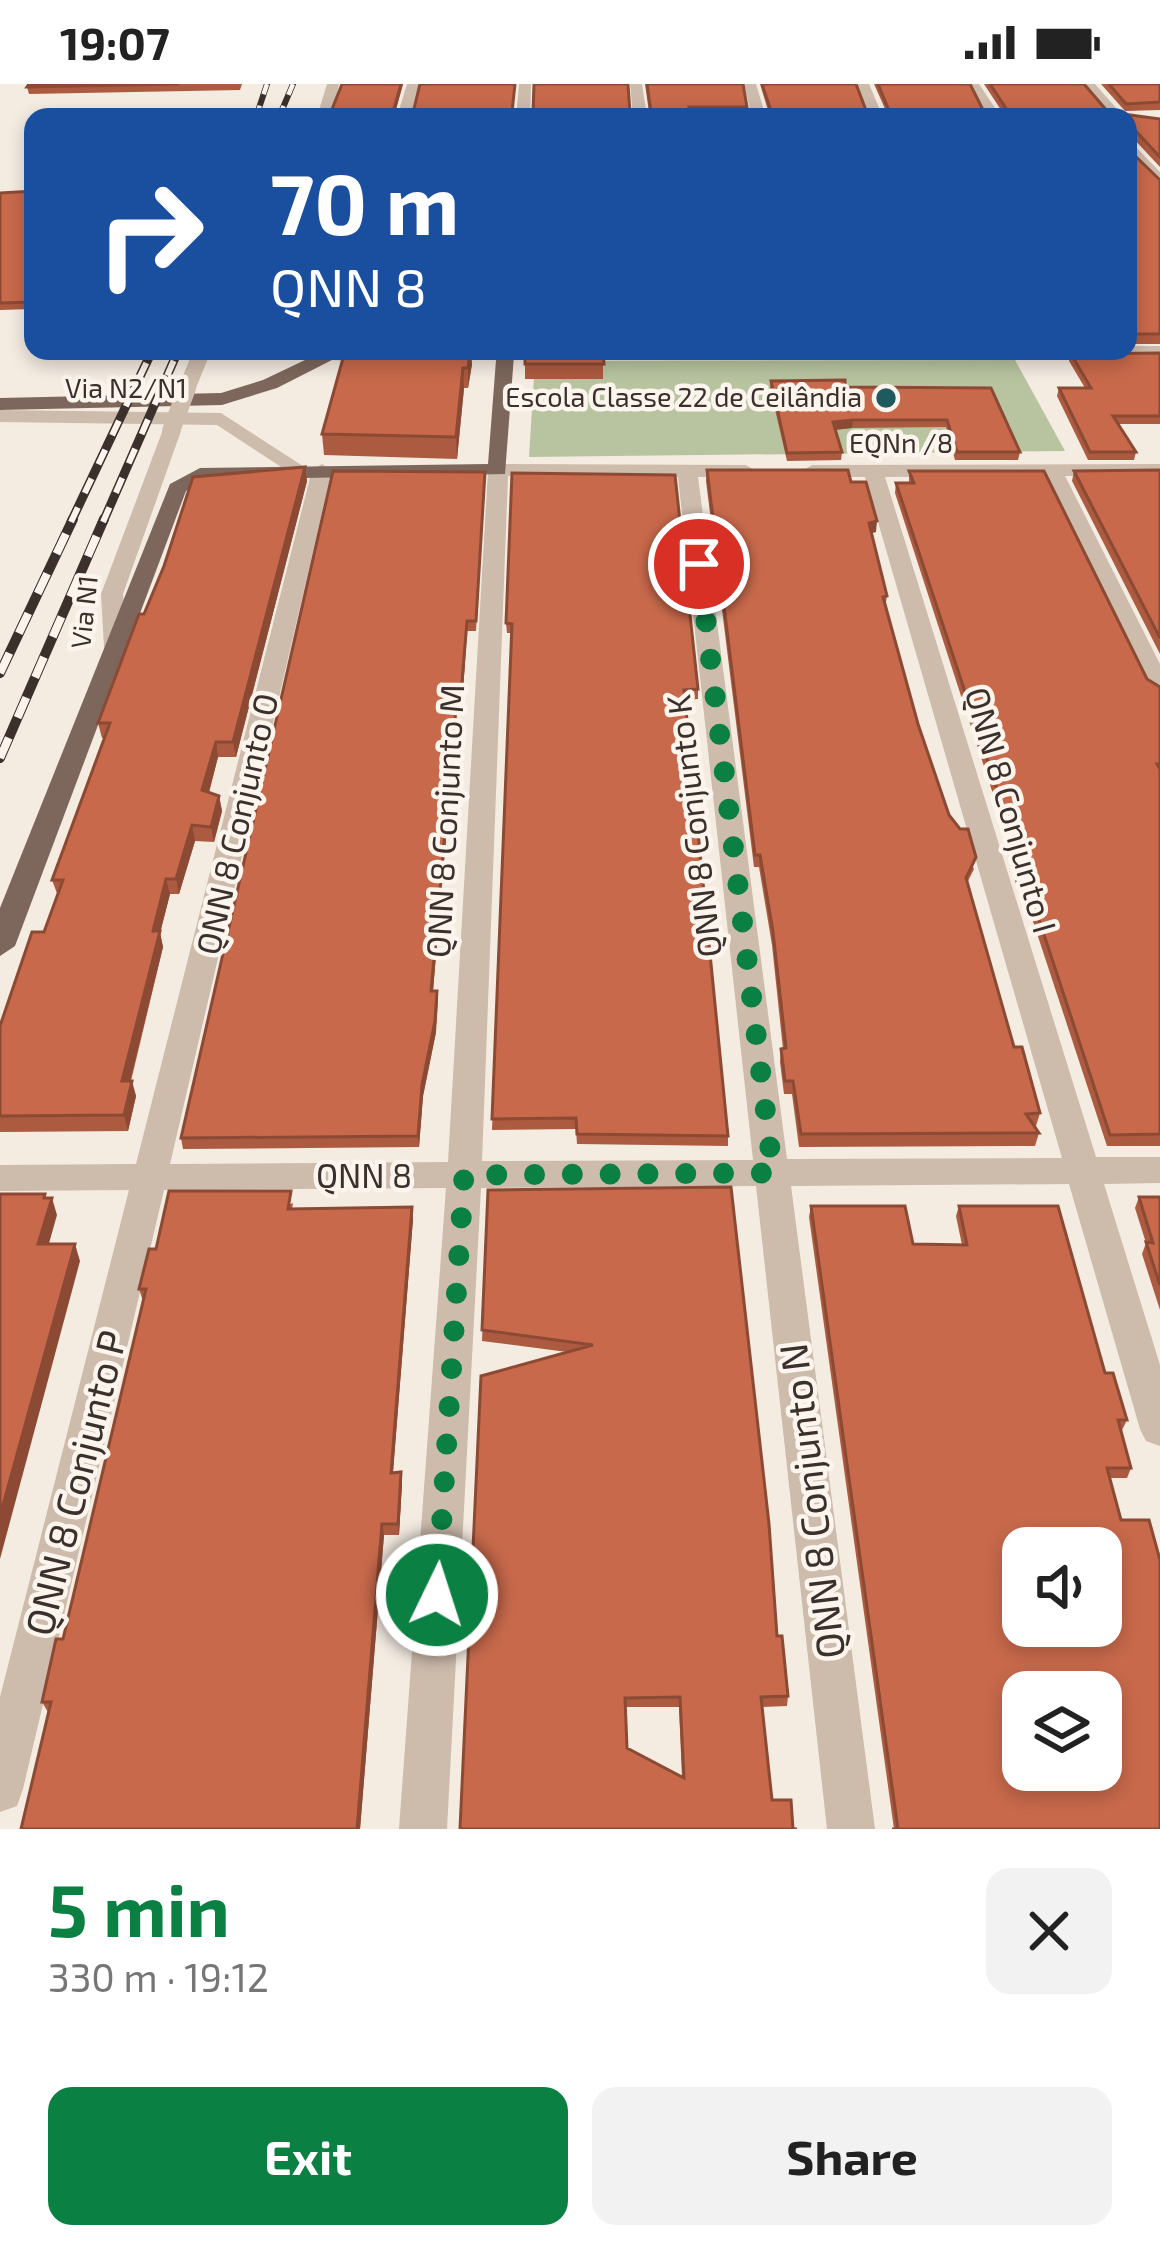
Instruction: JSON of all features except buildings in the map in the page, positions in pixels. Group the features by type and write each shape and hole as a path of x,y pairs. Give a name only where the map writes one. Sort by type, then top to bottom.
{"main road":[{"path":"0,404 222,399 328,360"},
{"path":"116,647 183,482 200,474 498,470 505,360"},
{"name":"Via N1","path":"0,946 116,647"}],"street":[{"path":"1088,84 1109,108"},
{"path":"1137,154 1160,181"},
{"name":"Via N1","path":"116,647 112,594 198,360"},
{"name":"Via N2/N1","path":"0,416 221,419 310,470"},
{"name":"QNN 8 Conjunto O","path":"152,1177 310,470"},
{"name":"EQNn /8","path":"498,470 1160,470"},
{"name":"QNN 8 Conjunto M","path":"464,1175 498,470"},
{"name":"QNN 8 Conjunto K","path":"687,470 773,1173"},
{"path":"1052,470 1160,688"},
{"name":"QNN 8 Conjunto I","path":"874,471 1160,1429"},
{"name":"QNN 8","path":"0,1178 1160,1170"},
{"name":"QNN 8 Conjunto N","path":"773,1173 851,1829"},
{"path":"422,1829 464,1175"},
{"name":"QNN 8 Conjunto P","path":"0,1789 152,1177"}],"green space":[{"path":"1015,360 1065,451 529,457 535,361"}],"railway":[{"path":"259,108 267,84"},
{"path":"283,108 293,84"},
{"path":"71,522 148,360"},
{"path":"103,522 174,360"},
{"path":"0,673 73,519"},
{"path":"0,758 104,519"}],"place":[{"name":"Escola Classe 22 de Ceilândia","path":"886,398"}],"route":[{"path":"437,1595 464,1175 773,1173 699,564"}]}
